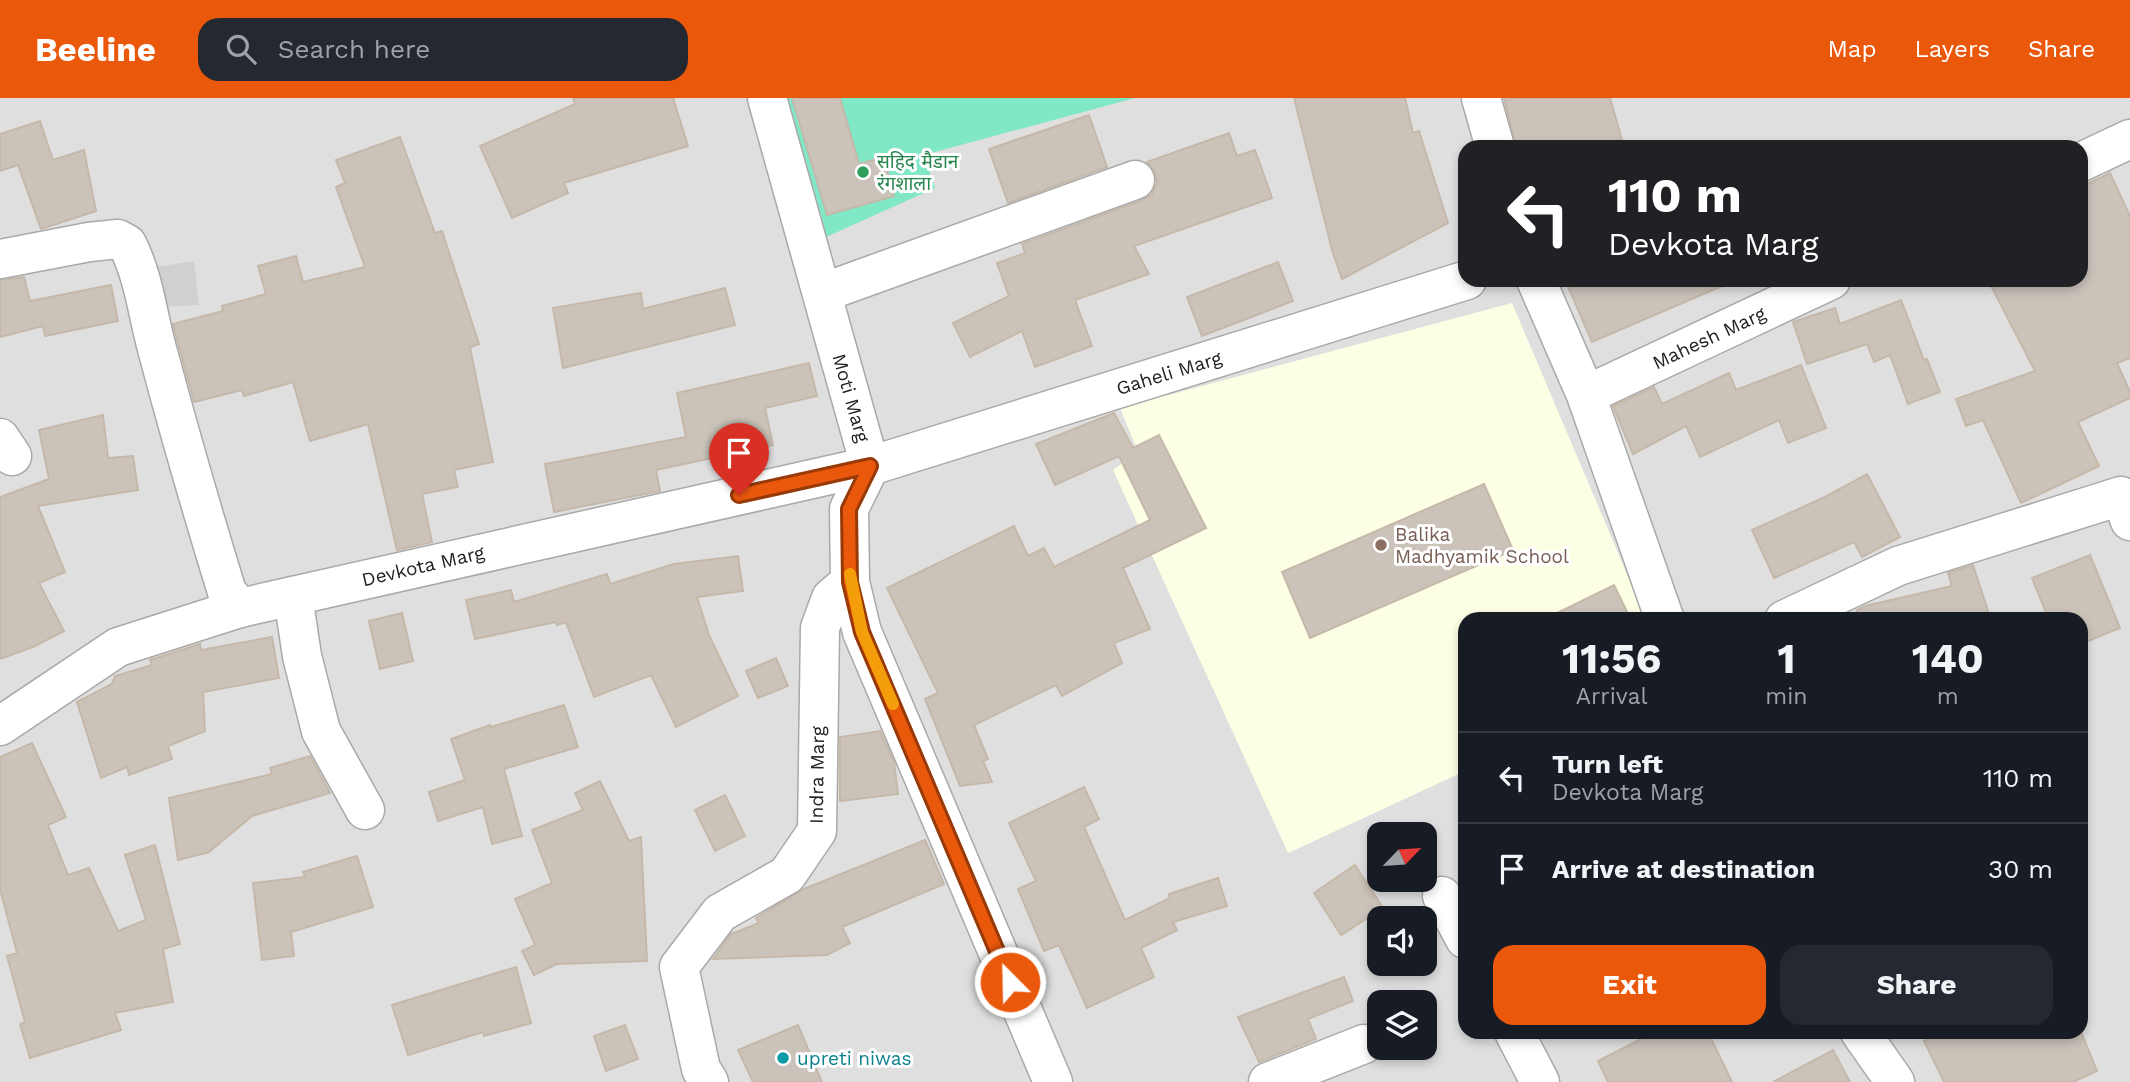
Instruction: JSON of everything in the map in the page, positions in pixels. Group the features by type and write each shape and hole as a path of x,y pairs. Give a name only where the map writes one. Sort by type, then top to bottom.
{"street":[{"name":"Moti Marg","path":"767,98 870,466 849,509 850,582 862,632 1053,1082"},
{"path":"1481,98 1493,140"},
{"path":"2088,159 2130,139"},
{"path":"822,293 1135,180"},
{"path":"0,259 89,242 118,239 127,244 143,287 155,344 188,464 227,592 240,608"},
{"name":"Gaheli Marg","path":"870,466 1458,283"},
{"path":"1539,287 1586,395 1662,612"},
{"name":"Mahesh Marg","path":"1586,395 1816,287"},
{"name":"Devkota Marg","path":"0,726 118,647 240,608 870,466"},
{"path":"1801,612 1898,566 2121,496 2130,521"},
{"name":"Indra Marg","path":"709,1082 701,1069 679,967 720,913 787,875 817,831 820,628 831,598 850,582"},
{"path":"293,596 302,656 321,731 365,810"},
{"path":"1442,896 1458,926"},
{"path":"1518,1039 1540,1082"},
{"path":"1865,1039 1895,1082"},
{"path":"1268,1082 1364,1044"}],"shaded area":[{"path":"0,98 2130,98 2130,1082 0,1082"},
{"path":"194,261 199,305 161,307 156,267"},
{"name":"Balika Madhyamik School","path":"1512,303 1643,612 1458,612 1458,774 1288,853 1113,470 1138,452 1120,408"}],"green space":[{"name":"सहिद मैडान रंगशाला","path":"777,98 1135,98 924,155 935,188 815,242"}],"building":[{"path":"573,98 673,98 688,146 564,183 568,193 512,218 480,146 575,104"},
{"path":"792,98 840,98 859,164 884,157 894,196 827,215"},
{"path":"1294,98 1405,98 1413,133 1419,131 1448,223 1342,279 1332,250"},
{"path":"1504,98 1610,98 1622,140 1514,140"},
{"path":"1089,115 1107,167 1008,203 989,149"},
{"path":"40,121 53,160 84,150 96,211 41,229 18,165 0,171 0,134"},
{"path":"1229,133 1237,156 1255,150 1272,198 1134,246 1149,274 1075,300 1092,346 1035,367 1022,331 970,357 953,323 1009,296 997,263 1025,253 1022,244 1143,200 1152,194 1157,183 1155,172 1147,162"},
{"path":"400,137 435,233 442,231 479,344 470,347 493,462 454,470 458,487 422,494 432,542 397,550 368,424 310,441 293,382 244,396 242,390 194,402 173,324 223,311 222,306 266,294 258,266 296,256 303,282 365,267 336,187 345,183 336,160"},
{"path":"2110,173 2130,216 2130,358 2117,363 2130,398 2078,422 2099,466 2021,503 1983,420 1966,426 1956,399 2035,371 1992,287 2088,287 2088,184"},
{"path":"1278,262 1293,301 1202,336 1187,297"},
{"path":"24,277 30,301 111,285 118,321 45,336 43,326 0,337 0,280"},
{"path":"1568,287 1720,287 1592,342"},
{"path":"725,288 735,325 563,368 553,308 641,293 643,309"},
{"path":"1901,300 1924,360 1927,359 1940,392 1908,404 1890,355 1874,362 1867,344 1807,364 1793,322 1835,308 1840,324"},
{"path":"809,363 817,396 765,408 773,445 656,470 660,491 554,512 545,464 686,437 677,393"},
{"path":"1801,365 1826,428 1788,443 1779,420 1700,457 1686,426 1633,454 1613,406 1654,387 1662,404 1729,373 1736,390"},
{"path":"1114,413 1133,448 1159,435 1206,528 1123,568 1150,629 1114,643 1122,663 1062,696 1056,685 974,725 988,759 983,761 992,782 960,786 925,699 938,693 887,588 1014,526 1028,556 1044,548 1054,567 1150,520 1119,456 1055,485 1036,444"},
{"path":"103,415 108,458 133,456 138,490 38,506 65,572 39,583 64,631 33,647 0,659 0,497 49,479 39,430"},
{"path":"1867,474 1900,537 1862,557 1854,542 1774,578 1752,530 1825,497"},
{"path":"1484,484 1513,550 1310,638 1282,572"},
{"path":"2090,555 2120,628 2088,641 2088,612 2046,612 2032,578"},
{"path":"738,556 743,591 697,597 709,635 738,696 676,727 651,675 594,697 566,622 475,639 466,600 511,590 514,602 607,574 610,584 674,564"},
{"path":"1973,565 1988,612 1857,612 1865,606 1952,586 1948,573"},
{"path":"1614,585 1627,612 1559,612"},
{"path":"402,613 413,661 380,669 369,621"},
{"path":"272,637 279,678 203,692 205,731 168,746 172,759 129,775 127,767 101,778 77,702 112,684 115,676 152,665 150,660 200,644 201,650"},
{"path":"776,658 788,686 758,698 746,671"},
{"path":"564,705 578,747 504,769 522,836 492,844 483,807 438,821 429,792 465,780 451,739 490,725 491,727"},
{"path":"880,731 894,762 898,794 840,801 840,737"},
{"path":"32,743 66,817 48,825 68,875 89,868 118,931 146,920 125,855 155,845 180,944 163,949 173,1002 115,1013 121,1030 30,1058 20,1024 25,1022 7,956 17,953 0,889 0,757"},
{"path":"310,756 330,793 252,816 209,852 178,860 169,798 272,774 270,768"},
{"path":"600,781 629,841 641,837 647,961 557,964 534,975 522,951 535,945 515,899 552,883 532,830 583,810 575,793"},
{"path":"1084,787 1099,819 1084,827 1125,920 1170,898 1169,894 1218,878 1227,906 1173,922 1177,930 1141,948 1154,977 1087,1008 1059,945 1044,951 1018,889 1036,881 1009,823"},
{"path":"725,795 745,836 715,851 695,810"},
{"path":"925,840 944,884 842,927 850,943 827,955 713,959 731,934 759,923 756,918 804,889"},
{"path":"357,856 373,907 291,932 294,956 262,960 253,883 305,877 303,872"},
{"path":"1355,865 1367,883 1367,892 1373,892 1382,906 1367,906 1367,918 1341,935 1314,893"},
{"path":"516,967 531,1023 484,1036 483,1032 408,1055 392,1005"},
{"path":"1344,977 1353,1001 1308,1019 1316,1039 1259,1062 1238,1017"},
{"path":"625,1025 638,1059 606,1071 594,1036"},
{"name":"upreti niwas","path":"798,1025 822,1082 753,1082 738,1050"},
{"path":"1641,1039 1711,1039 1732,1082 1608,1082 1598,1061"},
{"path":"2084,1039 2097,1071 2073,1082 1944,1082 1924,1041"},
{"path":"1833,1050 1850,1082 1773,1082"}],"slow traffic":[{"path":"850,574 862,632 893,704"}],"place":[{"name":"सहिद मैडान रंगशाला","path":"863,172"},
{"name":"Balika Madhyamik School","path":"1381,545"},
{"name":"upreti niwas","path":"783,1058"}],"route":[{"path":"739,495 870,466 849,509 850,582 862,632 1010,982"}]}
